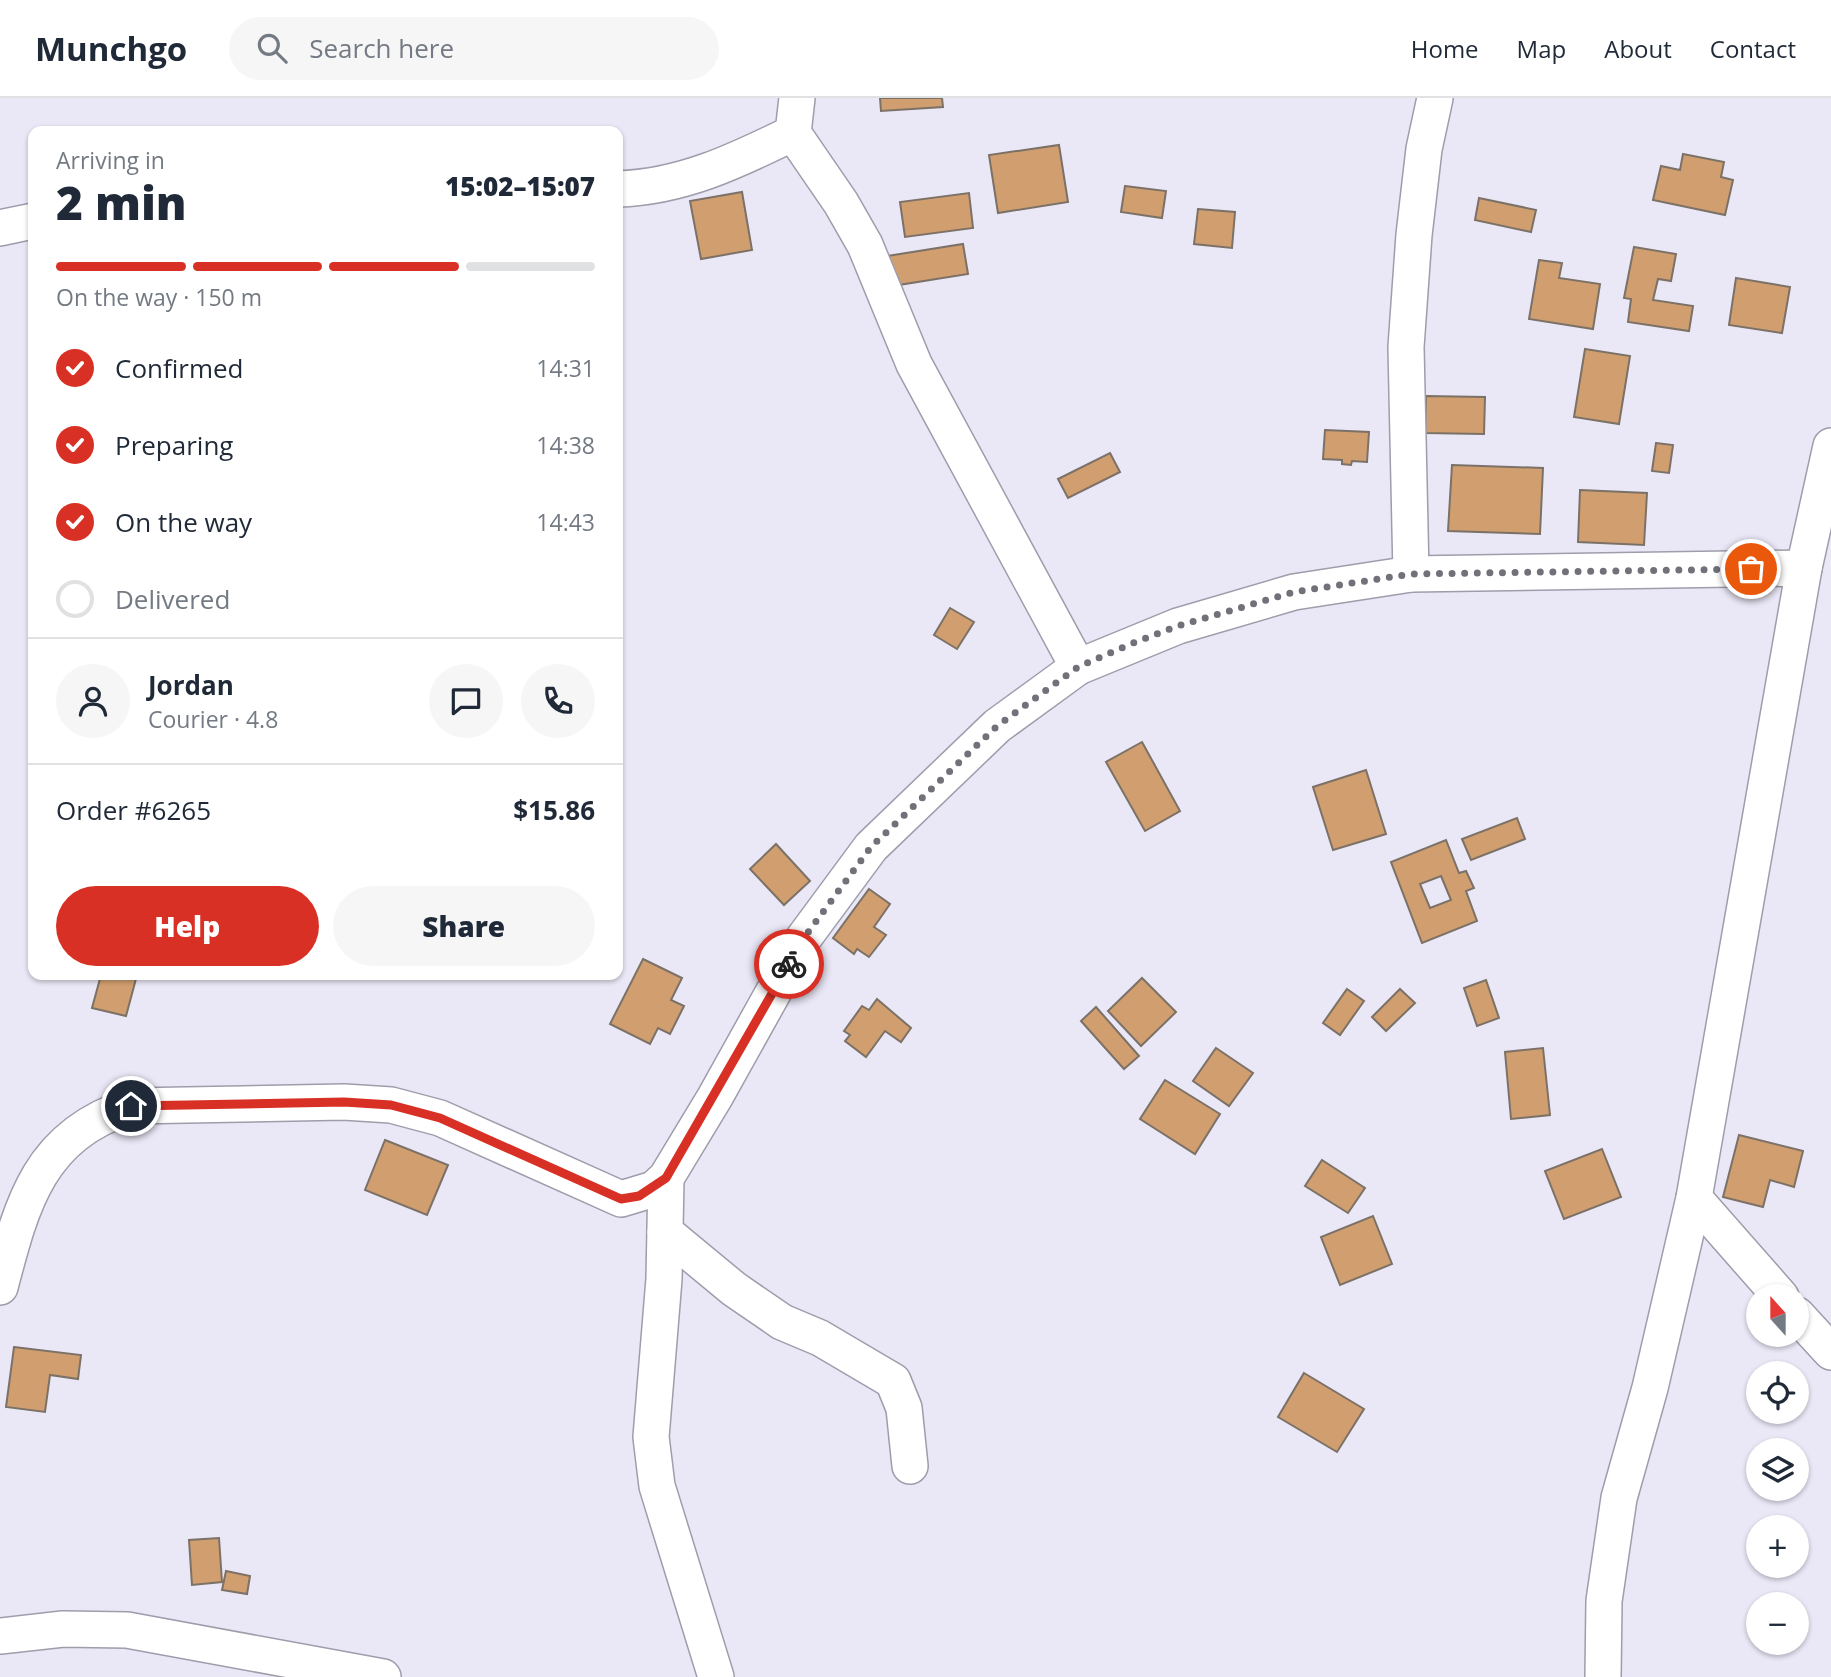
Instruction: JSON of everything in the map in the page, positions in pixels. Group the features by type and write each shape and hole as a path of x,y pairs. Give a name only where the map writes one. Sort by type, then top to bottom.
{"street":[{"path":"797,98 793,133 841,203 865,245 914,363 1078,667"},
{"path":"1411,574 1406,347 1414,235 1424,149 1435,98"},
{"path":"623,188 681,181 737,161 793,133"},
{"path":"0,228 28,222"},
{"path":"1603,1677 1604,1601 1619,1497 1650,1388 1694,1198 1804,568 1831,446"},
{"path":"0,1287 19,1218 45,1168 70,1135 104,1115 131,1106 344,1102 391,1105 440,1118 621,1199 639,1196 666,1178 722,1085 803,939 871,847 997,726 1078,667 1178,626 1294,592 1411,574 1804,568"},
{"path":"666,1178 664,1279 651,1437 657,1486 716,1677"},
{"path":"1694,1198 1770,1284"},
{"path":"665,1232 734,1289 782,1322 820,1338 893,1381 904,1408 911,1466"},
{"path":"1810,1329 1831,1352"},
{"path":"0,1636 63,1629 127,1630 383,1677"}],"building":[{"path":"880,98 942,98 943,107 881,111"},
{"path":"1059,145 1068,202 998,213 989,155"},
{"path":"1683,154 1724,162 1721,177 1733,180 1725,215 1653,200 1661,166 1680,170"},
{"path":"1125,186 1166,191 1162,218 1121,212"},
{"path":"742,192 752,250 701,259 690,201"},
{"path":"969,193 973,228 905,237 900,202"},
{"path":"1479,198 1536,210 1531,232 1475,220"},
{"path":"1198,209 1235,212 1232,248 1194,244"},
{"path":"963,244 968,274 886,287 881,257"},
{"path":"1634,247 1676,254 1671,281 1658,279 1653,300 1693,306 1689,331 1628,322 1631,299 1624,298"},
{"path":"1539,260 1562,263 1559,278 1600,284 1593,329 1529,319"},
{"path":"1736,278 1790,287 1782,333 1729,325"},
{"path":"1585,349 1630,356 1619,424 1574,417"},
{"path":"1426,396 1485,397 1484,434 1425,433"},
{"path":"1325,430 1369,432 1367,462 1352,461 1351,465 1342,464 1342,460 1323,459"},
{"path":"1656,443 1673,445 1669,473 1652,471"},
{"path":"1110,453 1120,472 1068,498 1058,479"},
{"path":"1452,465 1543,468 1540,534 1448,531"},
{"path":"1580,490 1647,493 1644,545 1578,542"},
{"path":"950,608 974,622 957,649 934,635"},
{"path":"1142,742 1180,811 1145,831 1106,762"},
{"path":"1366,770 1386,834 1333,850 1313,787"},
{"path":"1517,818 1525,839 1471,860 1462,839"},
{"path":"1446,840 1459,873 1466,871 1474,888 1466,891 1477,921 1422,943 1391,862","holes":["1441,876 1451,900 1430,908 1420,884"]},
{"path":"776,844 810,881 784,905 750,869"},
{"path":"869,889 890,904 874,927 886,935 869,957 857,949 854,954 833,938"},
{"path":"643,959 682,978 671,1000 684,1006 670,1034 658,1028 650,1044 610,1024"},
{"path":"1142,978 1176,1012 1141,1046 1108,1011"},
{"path":"100,980 136,980 126,1016 92,1008"},
{"path":"1486,980 1499,1018 1477,1026 1464,988"},
{"path":"1347,989 1364,1001 1340,1035 1323,1023"},
{"path":"1400,989 1415,1003 1386,1031 1372,1017"},
{"path":"877,999 911,1028 901,1042 885,1031 866,1057 845,1041 850,1035 844,1031 862,1006 869,1010"},
{"path":"1096,1007 1139,1056 1124,1069 1081,1021"},
{"path":"1216,1048 1253,1073 1229,1106 1193,1081"},
{"path":"1543,1048 1550,1115 1511,1119 1505,1052"},
{"path":"1165,1080 1220,1114 1195,1154 1140,1119"},
{"path":"1739,1135 1803,1151 1794,1187 1770,1180 1763,1207 1723,1197"},
{"path":"385,1140 448,1165 427,1215 365,1190"},
{"path":"1602,1149 1621,1197 1564,1219 1545,1171"},
{"path":"1322,1160 1365,1188 1348,1213 1305,1186"},
{"path":"1373,1216 1392,1264 1340,1285 1321,1237"},
{"path":"14,1347 81,1355 78,1379 50,1375 45,1412 6,1407"},
{"path":"1304,1373 1364,1409 1337,1452 1278,1417"},
{"path":"219,1538 222,1582 192,1585 189,1540"},
{"path":"226,1571 250,1576 247,1594 222,1590"}],"way so far":[{"path":"789,964 803,939 871,847 997,726 1078,667 1133,643 1178,626 1294,592 1411,574 1751,569"}],"route":[{"path":"131,1106 247,1106 344,1102 391,1105 440,1118 621,1199 639,1196 666,1178 715,1097 789,964"}]}
